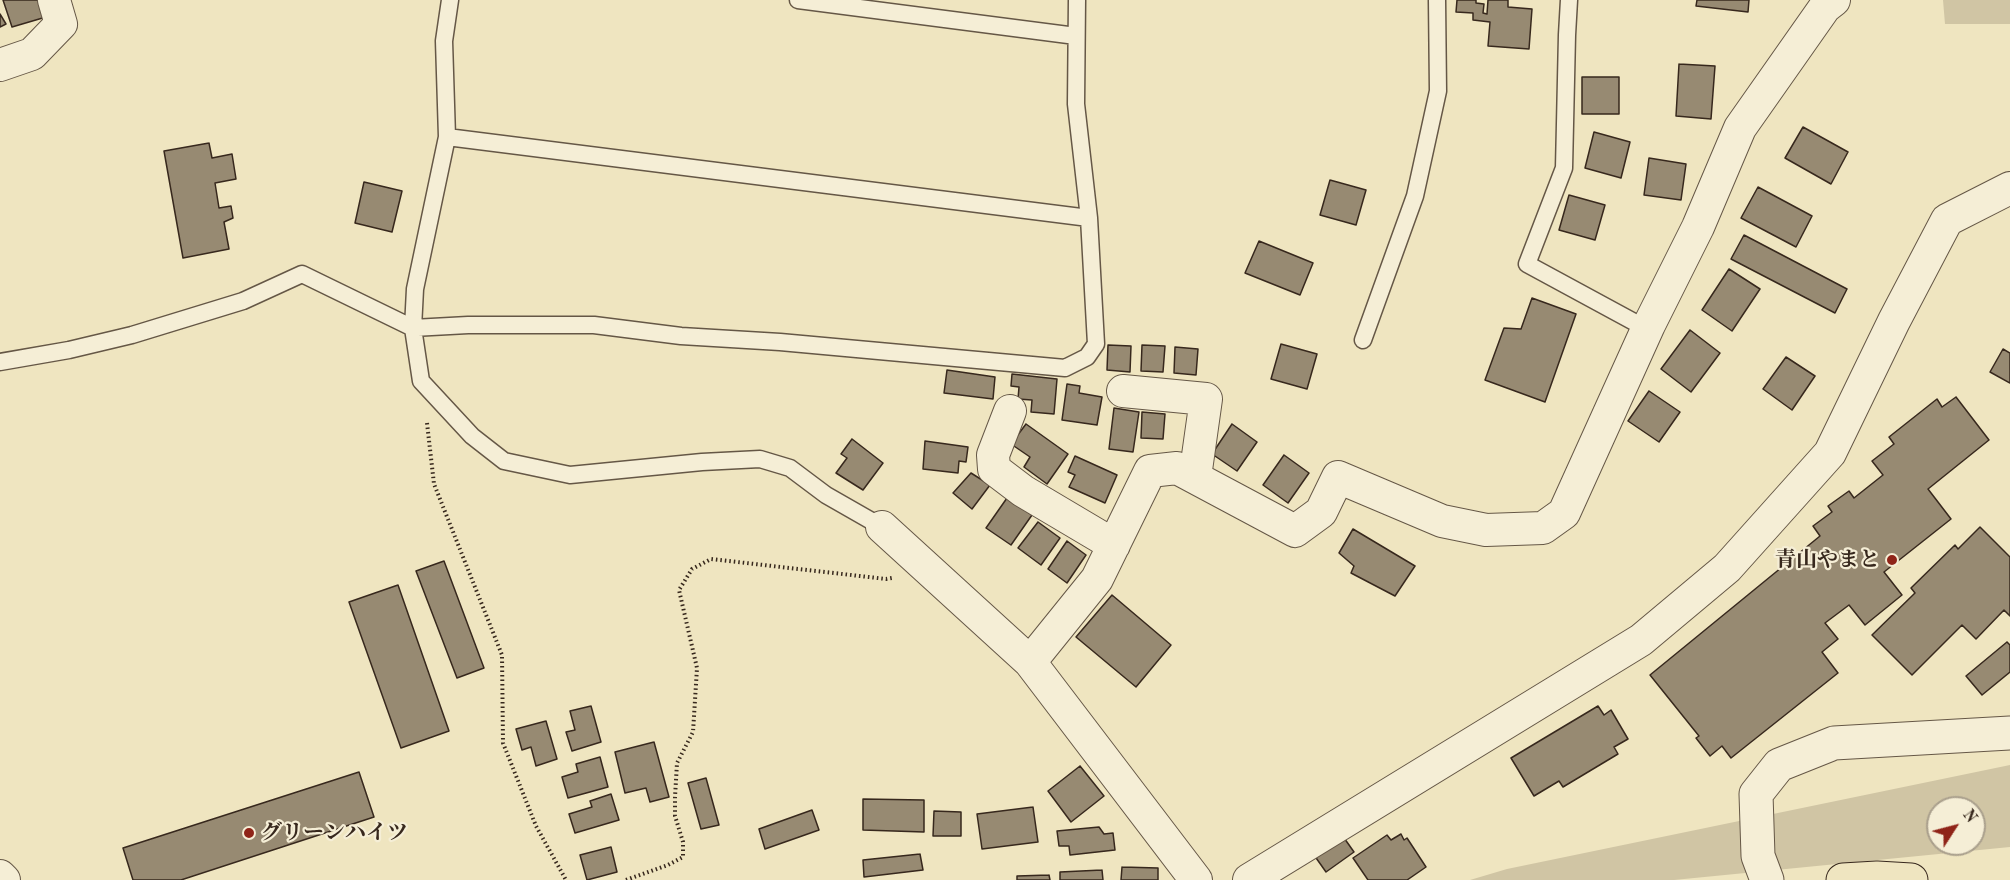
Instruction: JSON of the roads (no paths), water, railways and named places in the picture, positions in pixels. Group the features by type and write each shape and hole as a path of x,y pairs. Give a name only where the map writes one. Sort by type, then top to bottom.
{"main road":[{"path":"1843,880 1877,878 1911,880"}],"street":[{"path":"0,65 32,54 61,24 54,0"},
{"path":"1030,662 1097,579 1150,471 1177,468 1295,531 1321,512 1338,477 1442,521 1486,530 1543,528 1564,513 1647,329 1698,227 1740,128 1834,0"},
{"path":"1249,880 1641,640 1727,568 1830,453 1894,321 1947,220 2010,188"},
{"path":"1123,391 1206,399 1194,477"},
{"path":"1010,411 993,455 994,469 1023,491 1114,545"},
{"path":"882,527 1030,662 1196,880"},
{"path":"1767,880 1758,856 1756,794 1779,765 1834,742 2010,733"},
{"path":"0,876 4,880"}],"lane":[{"path":"450,0 444,41 447,137 416,289 413,328 420,381 472,436 504,461 570,475 702,462 760,459 790,468 826,495 882,527"},
{"path":"798,0 1077,36"},
{"path":"0,362 69,350 132,335 243,301 302,274 413,328 594,325 681,336 791,343 1065,368 1087,357 1096,344 1089,218 1076,104 1077,0"},
{"path":"1362,340 1415,196 1438,91 1437,0"},
{"path":"1569,0 1564,168 1527,264 1647,329"},
{"path":"447,137 1089,218"}],"place":[{"name":"青山やまと","path":"1892,560"},
{"name":"グリーンハイツ","path":"249,833"}]}
